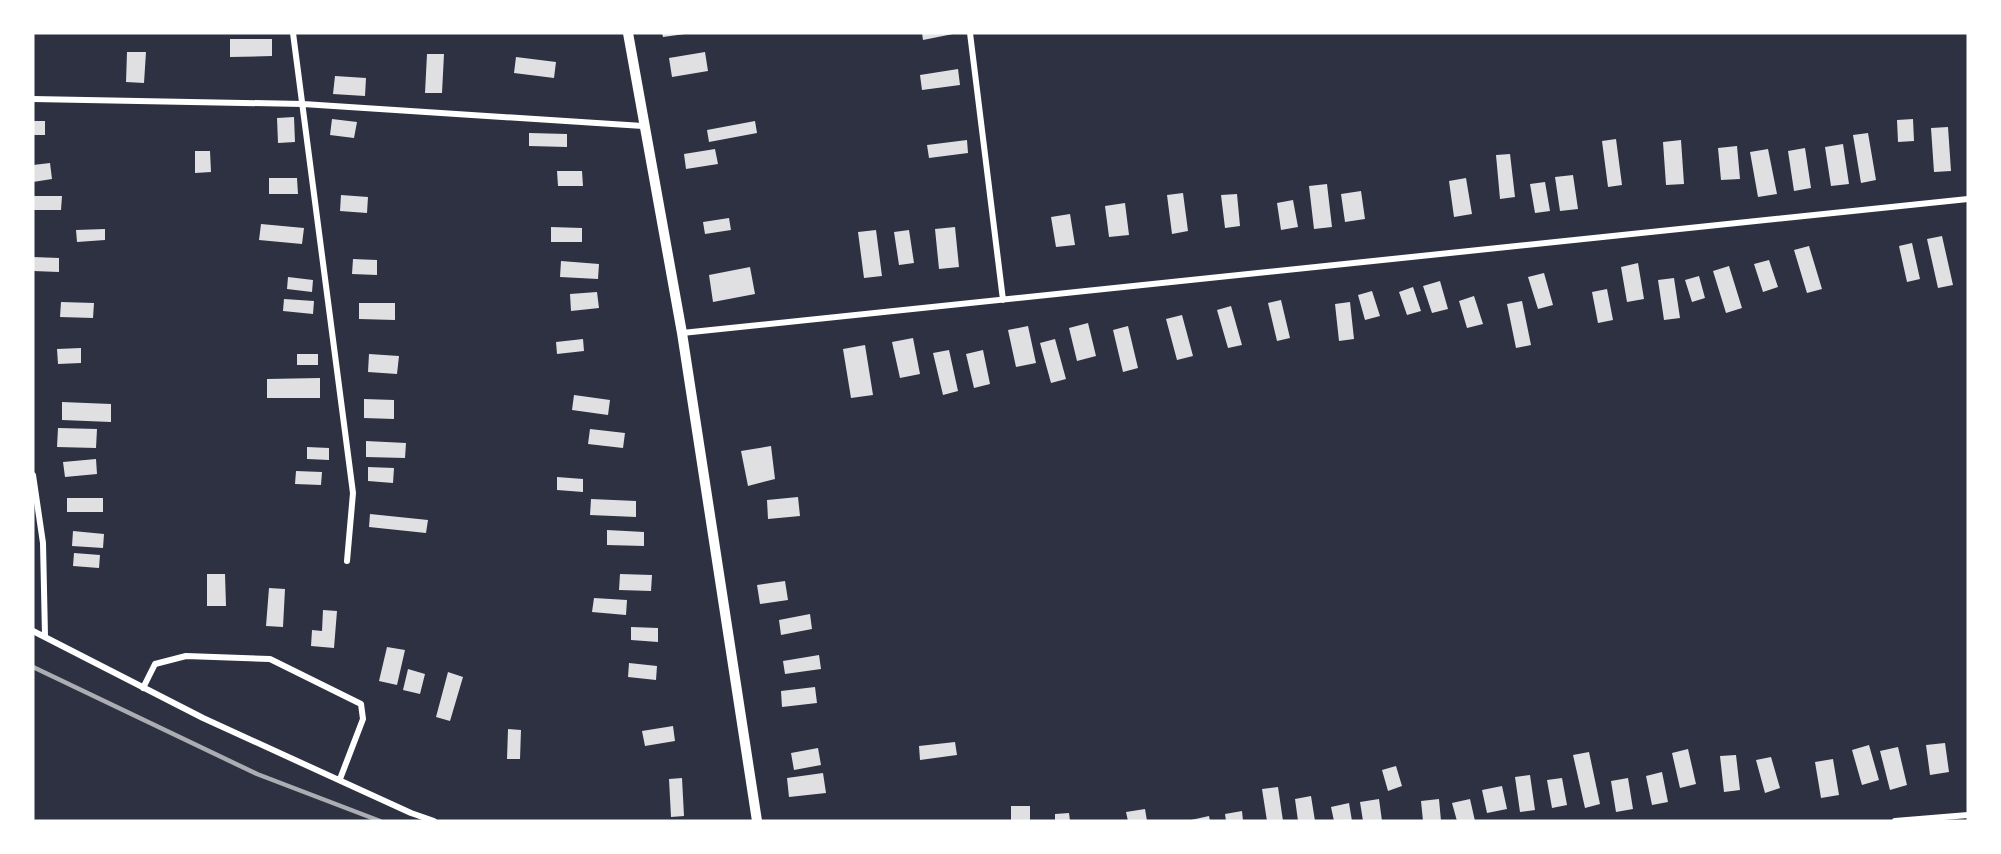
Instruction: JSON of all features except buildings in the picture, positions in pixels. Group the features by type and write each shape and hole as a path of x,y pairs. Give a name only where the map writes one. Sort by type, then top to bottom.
{"street":[{"path":"293,33 353,493 347,561"},
{"path":"628,33 682,333 757,821"},
{"path":"970,33 1003,300"},
{"path":"33,99 303,104 643,126"},
{"path":"682,333 1968,199"},
{"path":"33,475 43,543 45,636"},
{"path":"33,631 203,718 411,813 434,821"},
{"path":"143,688 155,664 186,656 270,659 361,704 363,719 340,779"},
{"path":"1895,821 1968,815"}],"railway":[{"path":"33,667 257,774 380,821"}]}
